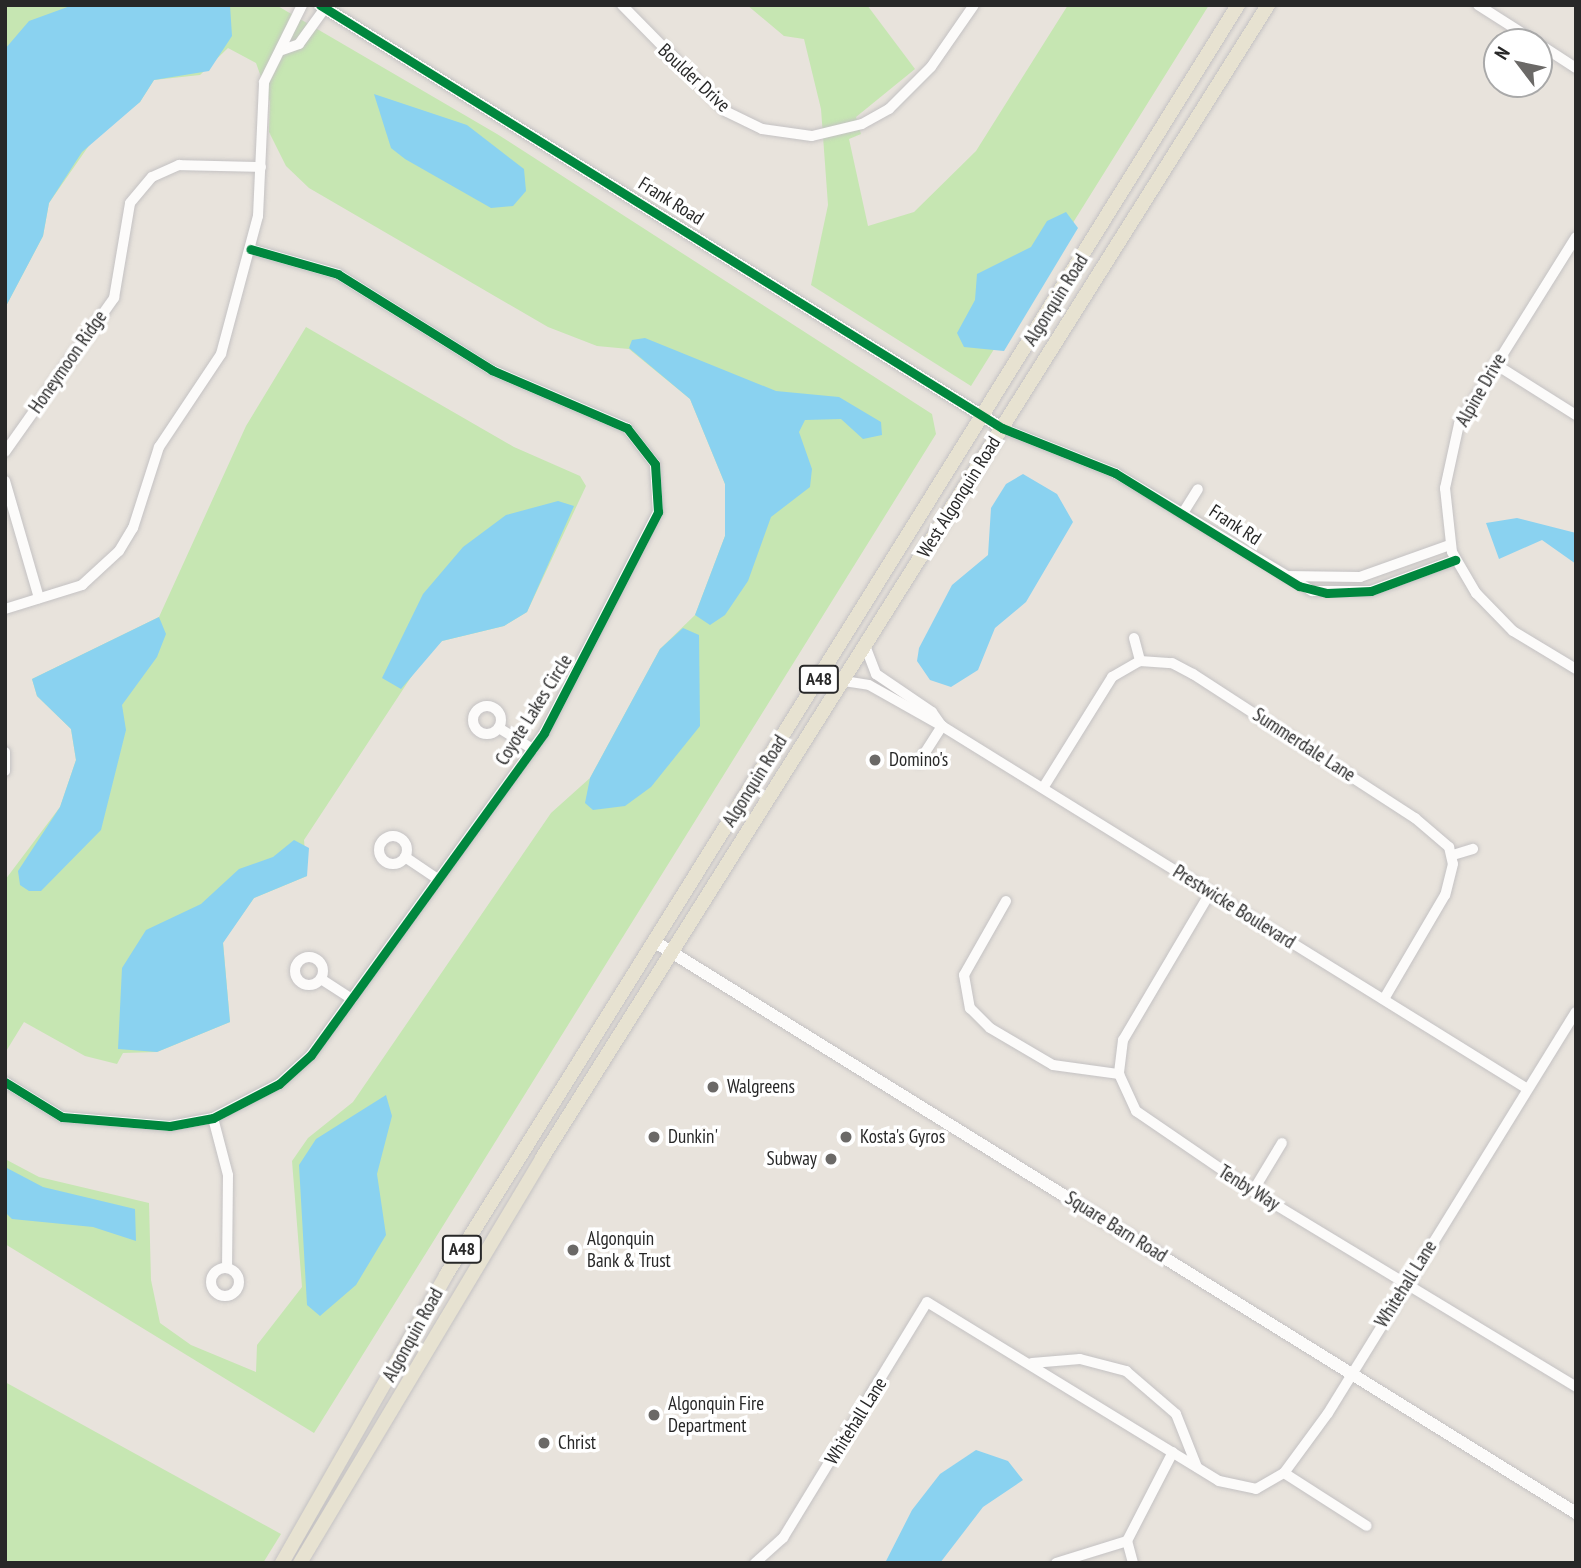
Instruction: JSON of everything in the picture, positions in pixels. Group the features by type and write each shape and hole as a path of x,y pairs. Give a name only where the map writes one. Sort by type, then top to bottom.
{"main road":[{"name":"Algonquin Road","path":"282,1563 446,1275 984,417 1238,5"},
{"name":"West Algonquin Road","path":"675,954 1268,5"},
{"name":"Algonquin Road","path":"300,1563 542,1158 675,954"}],"street":[{"path":"5,609 82,585 133,528 159,447 221,354 250,249 261,167 258,112 264,82 302,5"},
{"name":"Boulder Drive","path":"622,5 727,113 762,129 812,136 846,130 889,109 931,67 974,5"},
{"path":"1478,5 1514,28"},
{"path":"281,47 299,44 322,7"},
{"name":"Frank Road","path":"322,7 1002,428"},
{"path":"1553,53 1576,68"},
{"name":"Honeymoon Ridge","path":"5,452 114,298 130,203 152,177 179,165 261,167"},
{"name":"Alpine Drive","path":"1575,239 1495,364 1451,447 1445,488 1450,545 1455,560 1496,615 1576,669"},
{"name":"Coyote Lakes Circle","path":"5,1082 62,1117 100,1125 170,1126 213,1118 279,1084 311,1055 533,749 577,678 658,512 655,464 627,428 492,370 338,274 250,249"},
{"path":"1495,364 1576,415"},
{"name":"Frank Rd","path":"1002,428 1115,473 1312,591 1371,591 1455,560"},
{"path":"5,481 39,598"},
{"path":"1183,513 1198,489"},
{"path":"1285,576 1360,577 1450,545"},
{"path":"1043,788 1112,677 1140,660 1134,638"},
{"name":"Prestwicke Boulevard","path":"867,644 868,666 932,712 942,726"},
{"name":"Summerdale Lane","path":"1140,660 1172,663 1193,674 1415,818 1441,837 1453,855"},
{"name":"Prestwicke Boulevard","path":"844,681 869,685 942,726 1526,1088"},
{"path":"919,762 942,726"},
{"path":"499,727 533,749"},
{"path":"5,752 5,771"},
{"path":"1384,999 1445,895 1453,855 1473,849"},
{"path":"405,857 438,879"},
{"path":"1006,901 964,975 970,1008 990,1028 1053,1065 1119,1074 1131,1021 1209,893"},
{"name":"Square Barn Road","path":"655,942 1576,1513"},
{"path":"321,979 352,999"},
{"name":"Whitehall Lane","path":"755,1563 783,1538 927,1303 1032,1363 1219,1480 1256,1489 1284,1473 1352,1372 1526,1088 1576,1012"},
{"name":"Tenby Way","path":"1119,1074 1145,1121 1253,1191 1576,1387"},
{"path":"213,1118 228,1175 227,1268"},
{"path":"1253,1191 1282,1143"},
{"path":"1032,1363 1080,1359 1126,1371 1176,1414 1197,1467"},
{"path":"1133,1563 1127,1541 1173,1452"},
{"path":"1284,1473 1367,1526"},
{"path":"1056,1563 1127,1541"}],"green space":[{"path":"5,5 276,5 497,134 932,414 936,434 314,1433 5,1244 5,1159 39,1177 149,1203 151,1280 160,1323 191,1345 256,1372 257,1345 302,1287 292,1161 308,1138 353,1102 551,813 590,778 660,649 695,615 725,536 725,484 690,399 629,349 597,346 548,327 309,188 286,166 269,132 270,102 256,63 228,48 200,75 154,80 140,102 97,134 49,203 43,236 5,308"},
{"path":"747,5 867,5 915,69 856,117 861,134 849,139 868,226 914,212 976,151 1068,5 1209,5 971,386 811,285 828,205 821,109 804,39 784,36"},
{"path":"306,327 514,447 580,476 586,486 527,612 504,626 442,641 423,659 304,840 307,876 254,898 223,942 230,1022 157,1052 123,1053 117,1064 85,1056 24,1022 5,1053 5,880 60,807 76,760 71,729 37,696 32,679 159,617 246,426"},
{"path":"5,1382 281,1534 263,1563 5,1563"}],"water":[{"path":"73,5 230,5 232,36 209,71 154,80 140,102 82,152 49,203 43,236 5,308 5,49 29,21"},
{"path":"374,94 467,125 524,169 526,191 513,206 491,208 405,159 391,148"},
{"path":"1066,212 1078,228 1004,351 964,347 957,333 975,300 977,274 1031,247 1047,221"},
{"path":"645,338 776,391 839,397 881,422 882,435 863,439 841,419 805,420 799,432 812,469 810,487 771,517 748,581 725,615 710,625 695,615 725,536 725,484 690,399 629,348 632,340"},
{"path":"1023,474 1057,494 1073,522 1026,602 995,628 978,670 951,687 930,680 917,661 919,648 952,585 988,555 991,508 1006,484"},
{"path":"558,501 574,506 527,612 504,626 442,641 401,689 382,678 423,594 463,547 506,515"},
{"path":"1517,518 1576,533 1576,564 1542,540 1499,559 1486,523"},
{"path":"159,617 166,634 157,657 122,705 126,730 101,830 41,891 29,891 20,885 18,871 60,807 76,760 71,729 37,696 32,679"},
{"path":"683,628 699,635 700,726 651,787 625,806 593,810 585,803 590,778 660,649"},
{"path":"294,840 309,848 307,876 254,898 223,943 230,1022 157,1052 118,1049 122,968 146,930 201,904 239,869 273,857"},
{"path":"386,1095 392,1116 377,1174 386,1235 356,1285 320,1316 307,1305 299,1165 316,1139"},
{"path":"5,1167 43,1187 135,1209 136,1241 93,1227 12,1219 5,1212"},
{"path":"976,1450 1008,1461 1023,1480 983,1507 940,1563 885,1563 912,1510 940,1474"}],"cycle path":[{"path":"320,5 1002,428 1115,473 1299,586 1327,593 1371,591 1455,560"},
{"path":"5,1082 62,1117 170,1126 213,1118 279,1084 311,1055 544,733 658,512 655,464 627,428 492,370 338,274 250,249"}],"place":[{"name":"Domino's","path":"875,760"},
{"name":"Walgreens","path":"713,1087"},
{"name":"Dunkin'","path":"654,1137"},
{"name":"Kosta's Gyros","path":"846,1137"},
{"name":"Subway","path":"831,1159"},
{"name":"Algonquin Bank & Trust","path":"573,1250"},
{"name":"Algonquin Fire Department","path":"654,1415"},
{"name":"Christ","path":"544,1443"}]}
